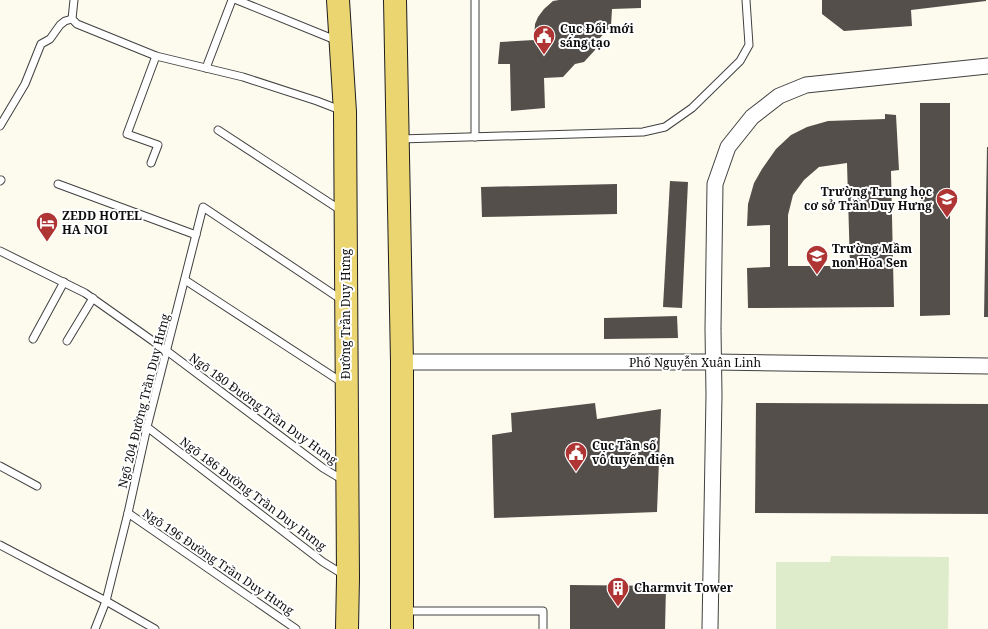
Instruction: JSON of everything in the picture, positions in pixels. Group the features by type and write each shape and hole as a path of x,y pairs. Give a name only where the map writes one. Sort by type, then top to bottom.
{"main road":[{"name":"Đường Trần Duy Hưng","path":"338,0 345,112 347,629"},
{"path":"395,0 402,362 402,620"}],"street":[{"path":"710,629 715,184 728,147 752,117 779,96 806,85 988,66"},
{"name":"Phố Nguyễn Xuân Linh","path":"402,362 714,362 988,366"}],"lane":[{"path":"72,19 74,0"},
{"path":"206,68 232,0"},
{"path":"237,0 340,42"},
{"path":"475,138 476,0"},
{"path":"398,140 643,132 665,127 692,108 740,61 749,45 746,0"},
{"path":"72,19 77,24 156,56 243,77 317,101 345,112"},
{"path":"0,126 25,84 41,44 50,39 60,25 65,21 72,19"},
{"path":"151,163 158,145 127,134 156,56"},
{"path":"218,130 346,213"},
{"path":"58,184 196,234"},
{"name":"Ngõ 204 Đường Trần Duy Hưng","path":"95,629 106,601 128,513 147,427 203,207 346,302"},
{"name":"Ngõ 180 Đường Trần Duy Hưng","path":"0,251 64,282 92,298 167,351 323,468 347,482"},
{"path":"185,280 347,385"},
{"path":"33,339 64,282"},
{"path":"67,341 92,298"},
{"name":"Ngõ 186 Đường Trần Duy Hưng","path":"147,427 323,562 348,578"},
{"path":"0,466 37,486"},
{"name":"Ngõ 196 Đường Trần Duy Hưng","path":"128,513 296,629"},
{"path":"0,545 106,601 155,629"},
{"path":"402,620 543,611 543,629"}],"green space":[{"path":"831,556 949,557 948,629 776,629 776,562 830,562"}],"building":[{"name":"Cục Đổi mới sáng tạo","path":"641,0 641,8 612,9 611,26 598,40 595,50 584,62 575,64 563,77 544,78 545,108 511,111 510,64 498,64 500,42 534,40 535,24 538,17 553,1"},
{"path":"822,0 986,1 911,10 912,26 844,31 822,14"},
{"path":"920,103 950,103 950,315 920,316"},
{"path":"885,114 896,115 899,170 891,171 894,307 748,308 747,268 770,267 770,225 747,226 748,204 754,183 776,149 791,135 807,127 828,121 885,119","holes":["847,163 850,266 788,266 788,215 793,195 804,180 819,167"]},
{"path":"987,147 988,317 984,317"},
{"path":"670,181 688,182 682,308 663,307"},
{"path":"617,184 617,214 482,217 481,187"},
{"path":"677,316 678,338 604,339 604,318"},
{"name":"Cục Tần số vô tuyến điện","path":"595,403 597,419 661,409 657,512 494,518 492,435 512,432 511,413"},
{"path":"756,403 988,404 988,514 755,513"},
{"name":"Charmvit Tower","path":"570,585 666,586 665,629 570,629"}],"place":[{"name":"Cục Đổi mới sáng tạo","path":"544,56"},
{"name":"Trường Trung học cơ sở Trần Duy Hưng","path":"947,218"},
{"name":"ZEDD HOTEL HA NOI","path":"47,242"},
{"name":"Trường Mầm non Hoa Sen","path":"817,276"},
{"name":"Cục Tần số vô tuyến điện","path":"576,472"},
{"name":"Charmvit Tower","path":"618,608"}]}
